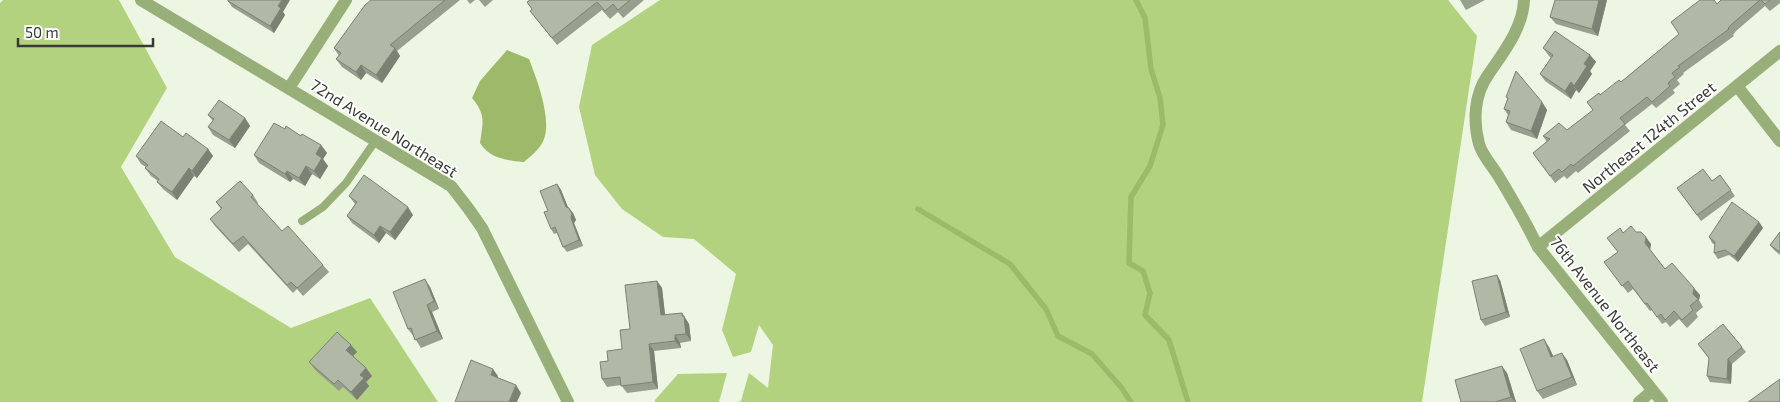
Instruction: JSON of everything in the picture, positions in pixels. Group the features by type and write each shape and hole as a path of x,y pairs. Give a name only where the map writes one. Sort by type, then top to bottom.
{"street":[{"name":"72nd Avenue Northeast","path":"141,0 451,186 482,228 568,402"},
{"path":"289,88 346,0"},
{"name":"76th Avenue Northeast","path":"1524,0 1524,7 1516,33 1484,81 1476,102 1476,123 1480,146 1525,220 1538,247 1662,402"},
{"name":"Northeast 124th Street","path":"1538,247 1780,51"},
{"path":"1737,86 1780,141"},
{"path":"1639,402 1652,391"}],"lane":[{"path":"302,221 323,206 346,183 376,140"}],"shaded area":[{"path":"3,0 119,0 167,88 121,167 175,257 291,328 370,298 438,402 0,402 0,3"},
{"path":"660,0 1448,0 1477,36 1422,402 737,402 741,401 749,373 768,388 773,345 759,325 751,352 733,357 722,330 736,274 694,239 663,237 622,209 595,175 579,107 592,45"},
{"path":"507,50 529,59 540,90 545,115 545,136 541,145 524,162 499,158 484,148 480,143 482,119 480,109 472,98 480,81"},
{"path":"727,373 719,402 655,402 678,374"}],"building":[{"path":"228,0 282,0 278,6 281,8 270,26"},
{"path":"371,0 445,0 390,45 395,48 376,75 361,65 356,72 336,59 341,53 334,48 365,5"},
{"path":"530,0 630,0 618,10 613,4 605,11 597,2 552,38 530,11 532,9 527,2"},
{"path":"1555,0 1599,0 1592,29 1550,17"},
{"path":"1700,0 1714,0 1717,4 1721,0 1760,0 1732,24 1729,29 1678,66 1680,67 1672,73 1675,77 1668,83 1670,86 1652,102 1647,97 1620,118 1625,124 1573,166 1571,164 1562,172 1559,169 1550,176 1533,153 1550,139 1543,136 1559,123 1567,130 1593,110 1587,102 1599,93 1600,95 1619,80 1621,82 1679,34 1671,22"},
{"path":"1761,0 1770,0 1765,4"},
{"path":"1555,31 1590,55 1584,64 1587,66 1574,86 1571,82 1565,91 1540,74 1553,55 1543,48"},
{"path":"1516,71 1542,102 1531,131 1506,122 1510,111 1504,109 1508,98 1506,97"},
{"path":"219,100 245,118 229,140 208,127 214,119 208,115"},
{"path":"161,121 183,137 186,133 208,149 192,171 189,168 172,192 157,182 159,179 145,168 148,165 136,156"},
{"path":"274,123 285,129 286,126 301,136 302,134 321,145 316,154 322,158 314,171 306,166 299,178 287,171 285,174 254,155"},
{"path":"1703,169 1712,181 1720,175 1731,190 1697,215 1677,188"},
{"path":"364,175 408,207 390,232 380,226 374,235 347,216 357,202 349,196"},
{"path":"240,181 253,195 251,197 282,231 288,226 323,265 297,288 291,282 287,285 243,236 233,244 210,219 222,208 216,202"},
{"path":"557,184 566,207 569,208 572,214 571,218 579,240 563,247 555,227 551,229 544,212 548,211 540,191"},
{"path":"1732,202 1759,222 1734,256 1725,250 1714,253 1715,242 1709,237"},
{"path":"1631,226 1636,232 1641,232 1646,237 1645,243 1665,269 1672,263 1694,288 1693,294 1698,299 1690,306 1693,310 1682,320 1674,311 1665,320 1661,314 1657,317 1628,281 1622,286 1604,262 1618,252 1607,238 1620,228 1623,233"},
{"path":"1780,232 1780,252 1770,245"},
{"path":"1497,275 1506,312 1481,320 1472,281"},
{"path":"425,279 434,301 427,305 437,331 415,340 411,328 408,329 393,292"},
{"path":"657,281 661,315 682,313 686,334 675,335 675,341 649,344 653,382 621,386 620,377 602,379 600,362 608,361 607,351 622,349 620,330 630,329 625,285"},
{"path":"1723,324 1742,347 1728,359 1727,379 1707,376 1709,358 1698,344"},
{"path":"337,332 351,345 346,350 366,368 360,375 364,378 351,392 338,380 334,384 309,362"},
{"path":"1544,339 1551,357 1562,353 1572,377 1537,391 1520,349"},
{"path":"471,360 493,369 491,375 516,385 509,402 455,402"},
{"path":"1502,366 1511,397 1495,402 1461,402 1455,380"},
{"path":"1780,379 1780,402 1748,402"}],"waterway":[{"path":"1136,0 1145,18 1151,69 1160,98 1163,125 1150,166 1131,197 1129,263 1143,271 1150,293 1145,315 1169,340 1188,402"},
{"path":"918,209 1010,264 1046,309 1058,336 1092,354 1121,387 1131,402"}]}
